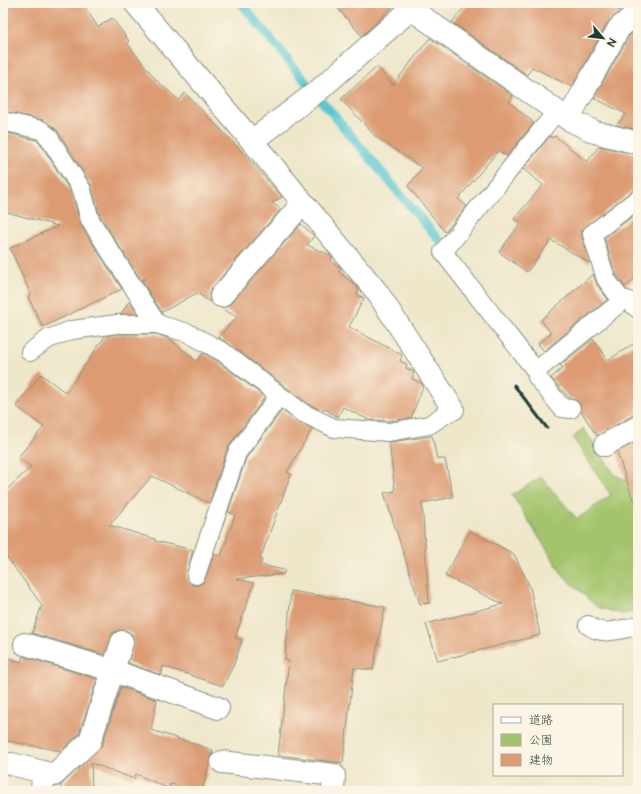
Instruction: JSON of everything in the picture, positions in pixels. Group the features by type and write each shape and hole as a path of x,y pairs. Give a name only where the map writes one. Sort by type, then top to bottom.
{"street":[{"path":"135,3 377,292 453,409"},
{"path":"252,141 320,90 410,6 562,115 596,132 638,142"},
{"path":"562,115 619,28 638,12"},
{"path":"221,296 303,203"},
{"path":"605,445 638,427"},
{"path":"12,764 42,782 54,775 90,741 114,671 122,642"},
{"path":"25,644 114,671 218,708"},
{"path":"222,762 334,775 333,791"}],"lane":[{"path":"562,115 443,252 536,371 537,377 562,408 571,409"},
{"path":"3,121 41,130 48,136 82,190 90,220 157,324"},
{"path":"622,301 606,279 592,234 638,199"},
{"path":"536,371 622,301 627,300 638,309"},
{"path":"30,352 48,339 72,330 117,324 157,324 188,333 223,352 301,412 334,428 389,432 429,425 453,409"},
{"path":"196,575 237,453 279,396"},
{"path":"588,625 594,630 602,632 638,626"}],"green space":[{"path":"583,428 615,475 638,485 638,611 622,614 597,607 563,575 512,495 541,477 577,519 611,495 573,438"}],"building":[{"path":"3,3 82,3 98,27 112,18 129,41 127,43 157,81 179,100 185,93 238,147 282,197 272,203 281,209 212,288 209,294 210,302 197,293 162,312 142,282 145,278 141,280 100,216 91,184 57,130 43,120 3,111"},
{"path":"333,3 396,3 362,36"},
{"path":"468,3 608,3 620,11 608,22 572,87 532,67 527,75 452,22"},
{"path":"638,28 638,130 617,125 626,114 594,98 629,36"},
{"path":"430,38 513,96 509,102 534,123 507,156 498,151 458,199 467,206 445,232 408,186 422,168 375,136 341,99 377,67 393,85"},
{"path":"3,132 36,140 40,143 72,194 81,226 122,289 43,327 28,297 31,295 10,248 58,226 3,211"},
{"path":"550,136 553,138 555,136 587,162 599,146 638,155 638,189 632,191 582,230 582,237 590,263 551,240 527,272 499,252 520,224 514,219 543,185 523,169"},
{"path":"638,212 638,276 625,287 616,274 604,238"},
{"path":"301,224 314,236 307,245 330,255 332,258 331,261 341,268 339,272 352,282 359,290 357,295 364,298 349,327 402,355 400,361 407,364 406,368 414,372 412,379 421,383 423,386 411,418 388,421 369,420 343,407 338,417 323,408 322,411 307,403 218,337 237,317 221,308 230,304"},
{"path":"593,274 597,285 608,299 544,351 538,344 551,333 541,320"},
{"path":"130,301 138,314 121,314 128,303"},
{"path":"118,334 156,334 170,339 196,361 203,353 217,361 265,397 228,447 209,503 152,476 109,525 155,539 155,541 193,550 186,577 192,585 203,583 214,554 221,556 235,515 228,512 246,458 282,410 295,420 312,429 287,472 291,474 260,559 262,560 260,565 284,570 284,574 236,579 254,583 235,638 242,640 234,664 223,686 163,666 161,675 128,663 134,640 132,634 125,630 119,630 113,633 105,655 32,633 42,605 3,552 3,493 31,467 18,457 44,427 16,406 41,374 66,393 105,336"},
{"path":"593,339 608,360 638,341 638,415 632,416 597,436 581,411 580,404 577,400 569,398 551,378 563,368 560,365"},
{"path":"432,436 437,459 445,459 453,497 422,503 429,603 420,604 384,493 395,491 389,442"},
{"path":"638,441 638,499 633,500 617,452"},
{"path":"470,531 514,554 530,587 540,635 438,661 426,624 503,604 445,576"},
{"path":"291,591 385,607 373,670 354,668 343,763 278,755 289,661 285,660"},
{"path":"23,656 97,679 79,734 61,751 3,740 3,680 9,658 21,662"},
{"path":"121,687 157,700 151,730 213,750 202,791 170,784 169,789 136,774 134,779 91,763 92,791 60,791 61,785 102,745"}],"waterway":[{"path":"241,3 310,87"},
{"path":"320,99 438,239"}],"railway":[{"path":"514,385 547,428"}]}
